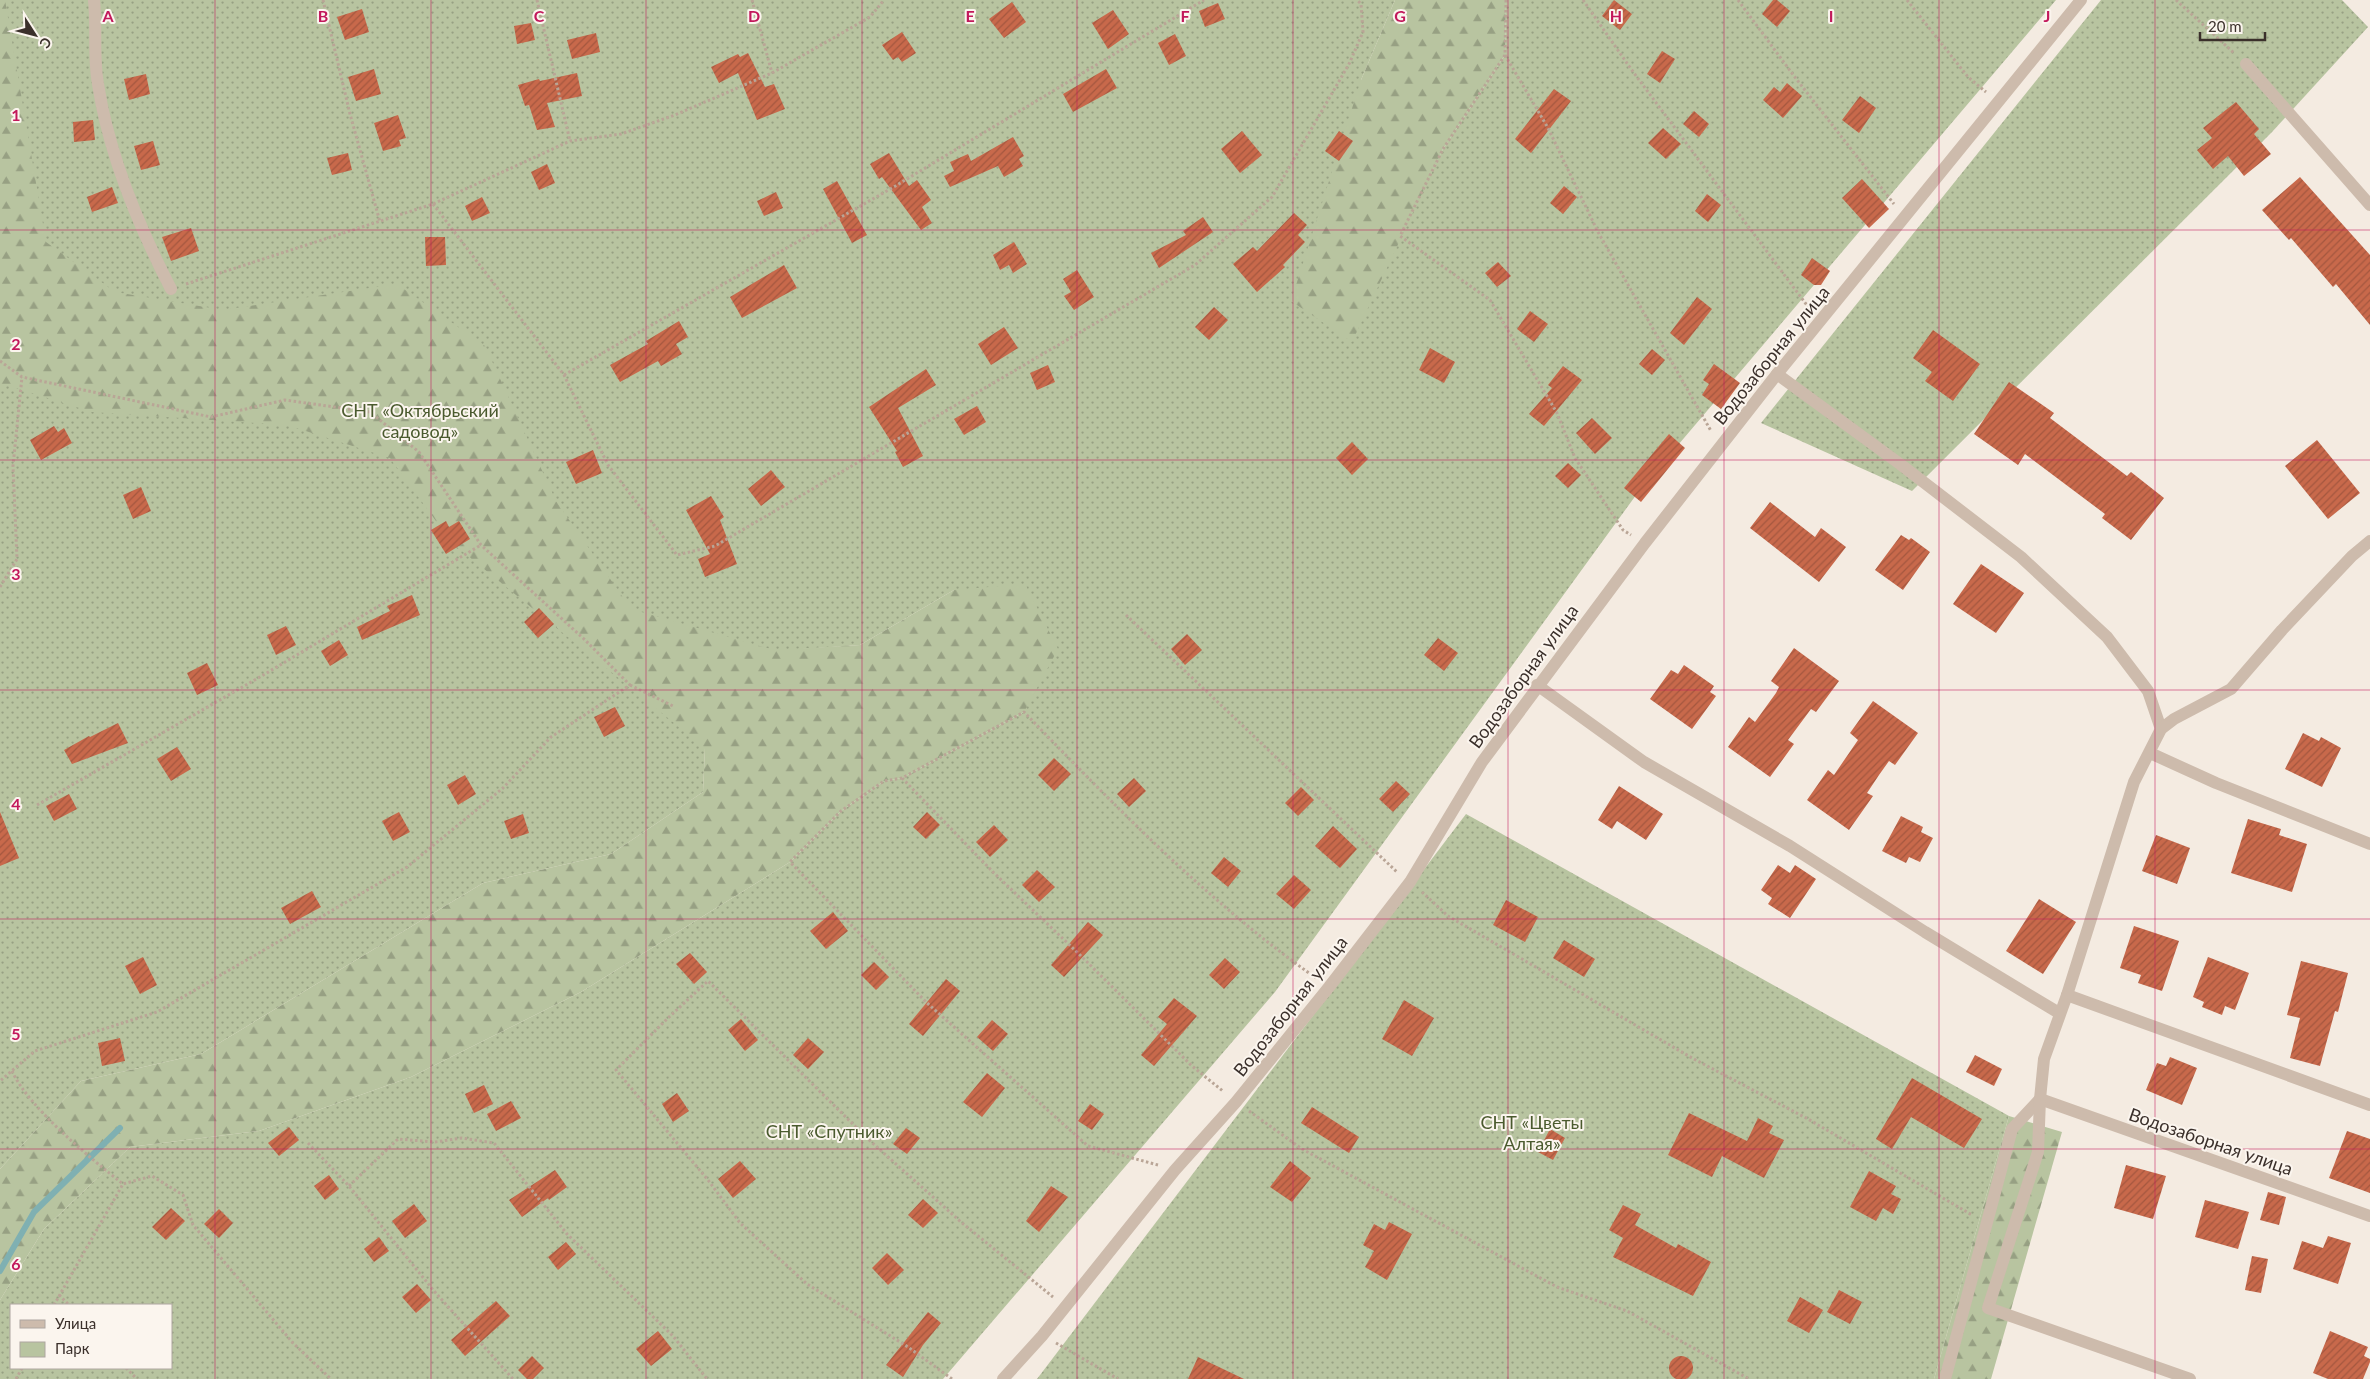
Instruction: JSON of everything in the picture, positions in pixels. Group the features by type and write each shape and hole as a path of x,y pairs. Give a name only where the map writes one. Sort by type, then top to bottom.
{"street":[{"path":"94,0 97,83 113,150 142,233 171,289"},
{"name":"Водозаборная улица","path":"1004,1379 1042,1336 1175,1170 1236,1102 1329,987 1410,882 1482,762 1537,685 1645,543 1777,374 2081,0"},
{"path":"2246,64 2370,205"},
{"path":"1777,374 1900,464 2021,557 2100,630 2148,692 2161,729"},
{"path":"2190,1379 1988,1308 2038,1152 2044,1059 2067,995 2134,782 2161,729 2174,719 2231,689 2282,630 2352,556 2370,541"},
{"path":"1537,685 1644,762 1790,846 1925,932 2059,1013"},
{"path":"2150,753 2216,784 2370,844"},
{"path":"2067,995 2370,1105"},
{"path":"1945,1379 1985,1223 2012,1130 2040,1099"},
{"name":"Водозаборная улица","path":"2040,1099 2370,1216"}],"path":[{"path":"323,0 350,114 380,222"},
{"path":"537,0 570,141"},
{"path":"752,0 772,73"},
{"path":"171,289 432,204 570,141 621,134 675,115 772,73 870,17 884,0"},
{"path":"564,375 892,188 1204,0"},
{"path":"432,204 564,375 608,465 677,555 716,546 1195,264 1272,197 1349,64 1360,40 1363,32 1361,4 1357,0"},
{"path":"1506,0 1505,55 1548,128 1598,232 1720,447"},
{"path":"1583,0 1631,70 1716,186 1820,322"},
{"path":"1738,0 1794,76 1905,218"},
{"path":"1907,0 1968,77 1998,101"},
{"path":"2176,0 2246,64"},
{"path":"1505,55 1442,149 1400,236 1490,300 1557,413 1575,458 1623,530 1645,543"},
{"path":"0,362 22,377 212,418 285,400 370,412 418,452 481,545 584,638 630,685 674,706"},
{"path":"0,587 17,559 13,466 22,377"},
{"path":"37,805 265,674 481,545"},
{"path":"1126,615 1390,867 1448,916 1692,1058 1808,1119 1985,1223"},
{"path":"0,1081 35,1051 157,1012 407,867 503,788 551,737 630,685"},
{"path":"1175,1170 1088,1146 927,1003 790,862 841,811 884,781 902,778 1024,712 1135,826 1207,891 1286,957 1329,987"},
{"path":"902,778 992,872 1079,954 1192,1066 1236,1102 1302,1149 1556,1287 1627,1311 1749,1379"},
{"path":"952,1379 908,1347 807,1284 740,1222 708,1180 616,1070 668,1018 708,982 868,1140 961,1222 1065,1307"},
{"path":"12,1071 17,1083 33,1103 96,1163 123,1184"},
{"path":"349,1186 398,1138 436,1142 462,1138 494,1143 567,1234 673,1336 707,1379"},
{"path":"308,1143 349,1186 434,1291 513,1379"},
{"path":"54,1304 123,1184 152,1176 183,1194 193,1225 293,1342 331,1379"},
{"path":"59,1295 67,1304"},
{"path":"1042,1336 1118,1379"},
{"path":"127,1369 137,1379"}],"green space":[{"path":"0,0 1395,0 1361,80 1400,236 1443,149 1505,55 1506,0 2056,0 1639,491 1275,992 943,1379 0,1379 0,1300 44,1229 130,1147 259,1131 411,1077 581,992 790,862 841,811 884,781 902,778 1024,712 954,590 860,645 774,651 705,748 703,792 611,854 483,883 201,1054 81,1081 0,1169"},
{"name":"СНТ «Октябрьский садовод»","path":"0,0 5,0 46,242 115,292 223,310 397,284 485,346 556,501 631,609 774,650 860,645 954,590 1025,584 1058,649 1024,712 902,778 884,781 841,811 790,862 581,992 411,1077 259,1131 130,1147 44,1229 0,1300 0,1169 81,1081 201,1054 483,883 611,854 703,792 705,748 452,543 390,458 287,425 92,412 0,383"},
{"path":"1395,0 1506,0 1505,55 1443,149 1352,342 1291,301 1361,80"},
{"path":"2101,0 2342,0 2368,27 2272,132 1912,491 1761,423"},
{"name":"СНТ «Цветы Алтая»","path":"1466,814 2009,1116 1934,1379 1037,1379"},
{"path":"2009,1116 2062,1132 1991,1379 1934,1379"}],"building":[{"path":"1614,0 1632,14 1620,30 1602,16"},
{"path":"1773,0 1777,0 1790,11 1777,27 1762,14"},
{"path":"1012,2 1026,22 1004,38 989,19"},
{"path":"1218,3 1225,19 1205,27 1199,11"},
{"path":"362,9 369,32 345,40 337,17"},
{"path":"1113,10 1129,34 1108,49 1092,23"},
{"path":"531,23 535,40 517,44 514,26"},
{"path":"902,32 916,53 902,62 898,57 893,60 882,45"},
{"path":"596,33 600,52 572,59 567,40"},
{"path":"1175,34 1186,56 1169,65 1158,43"},
{"path":"1662,51 1675,59 1660,83 1647,74"},
{"path":"748,53 765,87 774,84 785,109 757,120 738,73 719,83 711,67 738,54 740,57"},
{"path":"374,69 381,94 356,101 348,77"},
{"path":"1106,69 1117,88 1073,112 1063,94"},
{"path":"577,73 582,96 547,103 555,127 537,130 529,105 525,106 518,85 539,79 540,81"},
{"path":"146,74 150,94 129,100 124,79"},
{"path":"1787,83 1802,96 1783,118 1763,100 1774,87 1780,92"},
{"path":"1554,89 1571,101 1531,153 1515,139"},
{"path":"1860,96 1876,108 1859,133 1842,120"},
{"path":"2236,102 2259,129 2254,134 2271,154 2244,176 2228,156 2213,169 2197,150 2212,138 2203,128"},
{"path":"1694,111 1709,124 1699,137 1683,124"},
{"path":"398,115 406,138 399,140 401,146 383,151 374,123"},
{"path":"93,120 95,140 74,142 73,122"},
{"path":"1663,128 1681,144 1666,159 1648,143"},
{"path":"1242,131 1262,155 1240,173 1221,149"},
{"path":"1339,131 1353,141 1339,161 1325,151"},
{"path":"1013,137 1024,156 1019,159 1023,166 1004,177 998,166 950,187 944,176 954,171 950,162 968,154 971,161"},
{"path":"153,141 160,165 141,170 134,146"},
{"path":"348,153 352,170 332,175 327,158"},
{"path":"889,153 909,186 917,180 931,200 922,207 932,223 921,230 882,177 879,179 870,164"},
{"path":"547,164 555,183 539,190 531,172"},
{"path":"2300,177 2370,255 2370,325 2336,284 2333,287 2291,238 2289,240 2262,210"},
{"path":"1862,179 1889,209 1869,228 1842,198"},
{"path":"837,181 867,235 852,243 823,189"},
{"path":"1564,186 1577,197 1563,214 1550,203"},
{"path":"112,187 118,203 92,212 87,197"},
{"path":"776,192 783,208 764,216 757,201"},
{"path":"1707,194 1721,205 1708,222 1695,211"},
{"path":"482,197 490,213 472,221 465,206"},
{"path":"1294,213 1307,225 1298,235 1305,242 1283,265 1285,267 1257,292 1233,264 1253,247 1257,251"},
{"path":"1203,217 1213,232 1159,268 1151,253 1186,235 1183,231"},
{"path":"191,228 199,251 171,261 162,237"},
{"path":"425,237 445,237 446,265 426,266"},
{"path":"1014,242 1027,264 1013,273 1009,265 1000,270 993,255"},
{"path":"1812,258 1830,271 1821,285 1814,285 1801,275"},
{"path":"1498,262 1511,276 1497,287 1485,273"},
{"path":"784,265 797,288 742,318 730,297"},
{"path":"1077,270 1094,297 1074,310 1064,296 1071,292 1063,279"},
{"path":"1697,297 1712,309 1684,345 1670,333"},
{"path":"1214,307 1228,320 1209,340 1195,327"},
{"path":"1530,311 1548,324 1534,342 1517,329"},
{"path":"679,321 688,337 676,344 682,354 661,366 658,361 620,382 610,365 648,344 646,341"},
{"path":"1004,327 1018,348 991,365 978,344"},
{"path":"1933,330 1980,364 1953,401 1925,381 1932,372 1913,358"},
{"path":"1430,348 1455,362 1444,383 1419,370"},
{"path":"1652,349 1665,360 1652,375 1639,364"},
{"path":"1714,364 1740,383 1721,409 1702,395 1709,384 1703,380"},
{"path":"1048,365 1055,382 1037,390 1030,373"},
{"path":"1563,366 1582,380 1544,426 1529,414 1552,388 1548,385"},
{"path":"926,369 936,385 898,408 923,456 903,467 895,452 897,451 869,407"},
{"path":"2009,382 2054,413 2050,418 2127,476 2131,472 2164,498 2131,540 2102,518 2105,514 2025,454 2018,465 1974,434"},
{"path":"977,406 986,422 964,435 954,419"},
{"path":"1592,418 1612,438 1595,454 1576,433"},
{"path":"54,426 58,432 64,428 72,443 41,460 30,440"},
{"path":"1669,434 1685,448 1641,502 1624,488"},
{"path":"2317,440 2360,493 2328,519 2285,466"},
{"path":"1352,442 1368,459 1352,475 1336,458"},
{"path":"593,450 602,473 576,484 566,462"},
{"path":"1568,463 1581,475 1568,488 1555,476"},
{"path":"771,470 785,487 761,506 748,489"},
{"path":"141,487 151,511 133,519 123,495"},
{"path":"711,496 724,517 720,520 737,564 705,577 698,559 710,554 686,510"},
{"path":"1770,502 1815,537 1821,528 1846,547 1819,582 1750,528"},
{"path":"446,521 449,527 459,521 470,539 446,554 431,530"},
{"path":"1901,535 1909,540 1911,538 1930,552 1903,590 1875,570"},
{"path":"1981,564 2024,593 1996,633 1953,604"},
{"path":"412,595 420,615 362,640 357,627 390,611 387,606"},
{"path":"539,608 554,624 538,638 524,622"},
{"path":"286,626 296,645 276,655 267,635"},
{"path":"1187,634 1202,650 1185,665 1171,649"},
{"path":"1438,638 1458,653 1444,671 1424,655"},
{"path":"339,640 348,655 330,666 321,651"},
{"path":"1794,648 1839,681 1816,712 1811,709 1788,740 1794,744 1770,777 1728,747 1749,717 1755,722 1776,693 1779,687 1771,681"},
{"path":"207,663 218,685 197,695 187,673"},
{"path":"1684,665 1714,686 1710,692 1716,696 1692,729 1650,699 1671,670 1678,674"},
{"path":"1873,701 1918,733 1895,765 1889,761 1879,775 1867,793 1873,796 1849,830 1807,800 1828,770 1834,775 1858,740 1850,733"},
{"path":"615,707 625,726 604,737 594,717"},
{"path":"118,723 128,743 72,764 64,750"},
{"path":"2303,733 2319,741 2321,737 2341,748 2322,787 2285,769"},
{"path":"177,747 191,769 171,781 157,759"},
{"path":"1054,758 1071,774 1054,791 1038,775"},
{"path":"465,775 476,794 458,805 447,785"},
{"path":"1134,778 1146,791 1129,807 1117,794"},
{"path":"1396,781 1410,794 1393,812 1379,799"},
{"path":"1619,786 1663,814 1646,840 1617,821 1612,829 1598,820"},
{"path":"1301,787 1314,800 1298,816 1285,803"},
{"path":"69,794 77,809 54,821 46,806"},
{"path":"0,812 19,858 0,866"},
{"path":"399,812 410,832 393,841 382,821"},
{"path":"927,812 940,825 926,839 913,827"},
{"path":"523,814 529,833 511,839 504,821"},
{"path":"1901,816 1923,827 1921,832 1933,838 1920,862 1909,857 1906,863 1882,851"},
{"path":"2248,819 2281,829 2279,835 2307,844 2292,892 2231,873"},
{"path":"994,825 1008,840 990,857 976,842"},
{"path":"1333,826 1357,849 1340,868 1315,846"},
{"path":"2156,835 2190,848 2177,884 2142,871"},
{"path":"1224,857 1241,871 1228,887 1211,873"},
{"path":"1778,865 1790,873 1795,865 1816,879 1790,918 1768,904 1772,898 1761,890"},
{"path":"1037,870 1055,887 1039,902 1022,885"},
{"path":"1294,875 1311,890 1294,909 1276,894"},
{"path":"312,891 321,907 290,924 281,908"},
{"path":"2039,899 2076,922 2043,974 2006,951"},
{"path":"1506,900 1538,917 1525,942 1493,925"},
{"path":"833,912 848,931 826,949 810,931"},
{"path":"1088,922 1103,935 1064,977 1051,965"},
{"path":"2134,926 2179,941 2162,991 2138,983 2141,975 2120,968"},
{"path":"1564,940 1595,959 1584,977 1553,958"},
{"path":"690,953 707,972 694,984 676,964"},
{"path":"143,957 157,985 140,994 125,966"},
{"path":"2208,957 2249,973 2235,1010 2225,1006 2222,1015 2202,1007 2204,1002 2193,997"},
{"path":"1225,958 1240,972 1224,989 1209,975"},
{"path":"2301,961 2348,973 2338,1012 2335,1011 2320,1066 2290,1058 2300,1018 2287,1015"},
{"path":"874,962 889,977 876,990 861,975"},
{"path":"946,979 960,991 923,1036 909,1024"},
{"path":"1174,998 1197,1016 1154,1066 1141,1055 1167,1024 1158,1017"},
{"path":"1404,1000 1434,1018 1412,1056 1382,1039"},
{"path":"741,1019 758,1040 745,1051 728,1030"},
{"path":"992,1020 1008,1034 993,1051 977,1037"},
{"path":"120,1038 125,1061 102,1066 98,1043"},
{"path":"808,1038 824,1052 808,1069 793,1055"},
{"path":"1975,1055 2002,1069 1994,1086 1966,1072"},
{"path":"2170,1057 2197,1068 2182,1105 2146,1090 2157,1063 2166,1066"},
{"path":"987,1073 1005,1088 982,1117 963,1102"},
{"path":"1912,1078 1982,1119 1964,1148 1911,1117 1892,1149 1876,1139"},
{"path":"484,1085 493,1104 474,1113 465,1094"},
{"path":"677,1093 689,1111 673,1122 662,1104"},
{"path":"511,1101 521,1118 496,1131 487,1114"},
{"path":"1090,1104 1104,1114 1092,1130 1078,1121"},
{"path":"1312,1107 1359,1137 1349,1153 1301,1123"},
{"path":"1689,1113 1747,1141 1758,1118 1773,1126 1769,1133 1784,1140 1764,1178 1722,1156 1712,1177 1668,1155"},
{"path":"289,1127 299,1140 279,1156 268,1143"},
{"path":"906,1128 920,1138 907,1154 893,1144"},
{"path":"1550,1129 1565,1138 1553,1160 1538,1152"},
{"path":"2347,1131 2370,1139 2370,1193 2329,1178"},
{"path":"740,1161 756,1179 733,1198 718,1179"},
{"path":"1290,1161 1311,1178 1292,1202 1270,1187"},
{"path":"2126,1165 2166,1176 2153,1219 2114,1208"},
{"path":"555,1170 567,1187 522,1217 509,1200"},
{"path":"1869,1171 1896,1186 1891,1194 1901,1199 1893,1214 1883,1208 1876,1221 1850,1207"},
{"path":"329,1175 339,1189 325,1200 314,1186"},
{"path":"1051,1186 1068,1197 1039,1232 1026,1221"},
{"path":"2268,1192 2286,1197 2279,1225 2260,1220"},
{"path":"923,1199 938,1213 923,1228 908,1215"},
{"path":"2205,1200 2249,1212 2238,1249 2195,1237"},
{"path":"414,1204 427,1221 405,1238 392,1221"},
{"path":"1623,1205 1641,1214 1635,1225 1676,1248 1678,1244 1711,1262 1693,1296 1613,1257 1623,1238 1609,1230"},
{"path":"171,1208 185,1221 166,1240 152,1227"},
{"path":"219,1209 233,1223 219,1238 204,1224"},
{"path":"1389,1222 1412,1234 1387,1280 1365,1267 1374,1251 1363,1245 1374,1224 1385,1230"},
{"path":"2328,1236 2351,1243 2338,1284 2293,1269 2302,1241 2323,1248"},
{"path":"379,1237 389,1251 374,1262 364,1249"},
{"path":"566,1242 576,1254 558,1270 548,1257"},
{"path":"887,1253 904,1270 888,1285 872,1268"},
{"path":"2252,1256 2268,1259 2261,1293 2245,1290"},
{"path":"417,1284 431,1300 416,1313 402,1297"},
{"path":"1839,1290 1862,1302 1850,1324 1827,1312"},
{"path":"1800,1297 1823,1310 1809,1333 1787,1321"},
{"path":"496,1301 510,1316 465,1356 451,1340"},
{"path":"928,1312 941,1323 923,1345 903,1377 886,1365"},
{"path":"658,1331 672,1349 651,1366 636,1349"},
{"path":"2330,1331 2368,1347 2364,1356 2370,1359 2370,1362 2363,1379 2328,1379 2313,1373"},
{"path":"532,1356 544,1368 533,1379 527,1379 518,1370"},
{"path":"1681,1356 1690,1359 1693,1368 1690,1377 1681,1380 1672,1377 1669,1368 1672,1359"},
{"path":"1198,1357 1244,1379 1188,1379"}],"waterway":[{"path":"0,1271 34,1212 120,1128"}],"park label":[{"name":"СНТ «Спутник»","path":"829,1131"}]}
